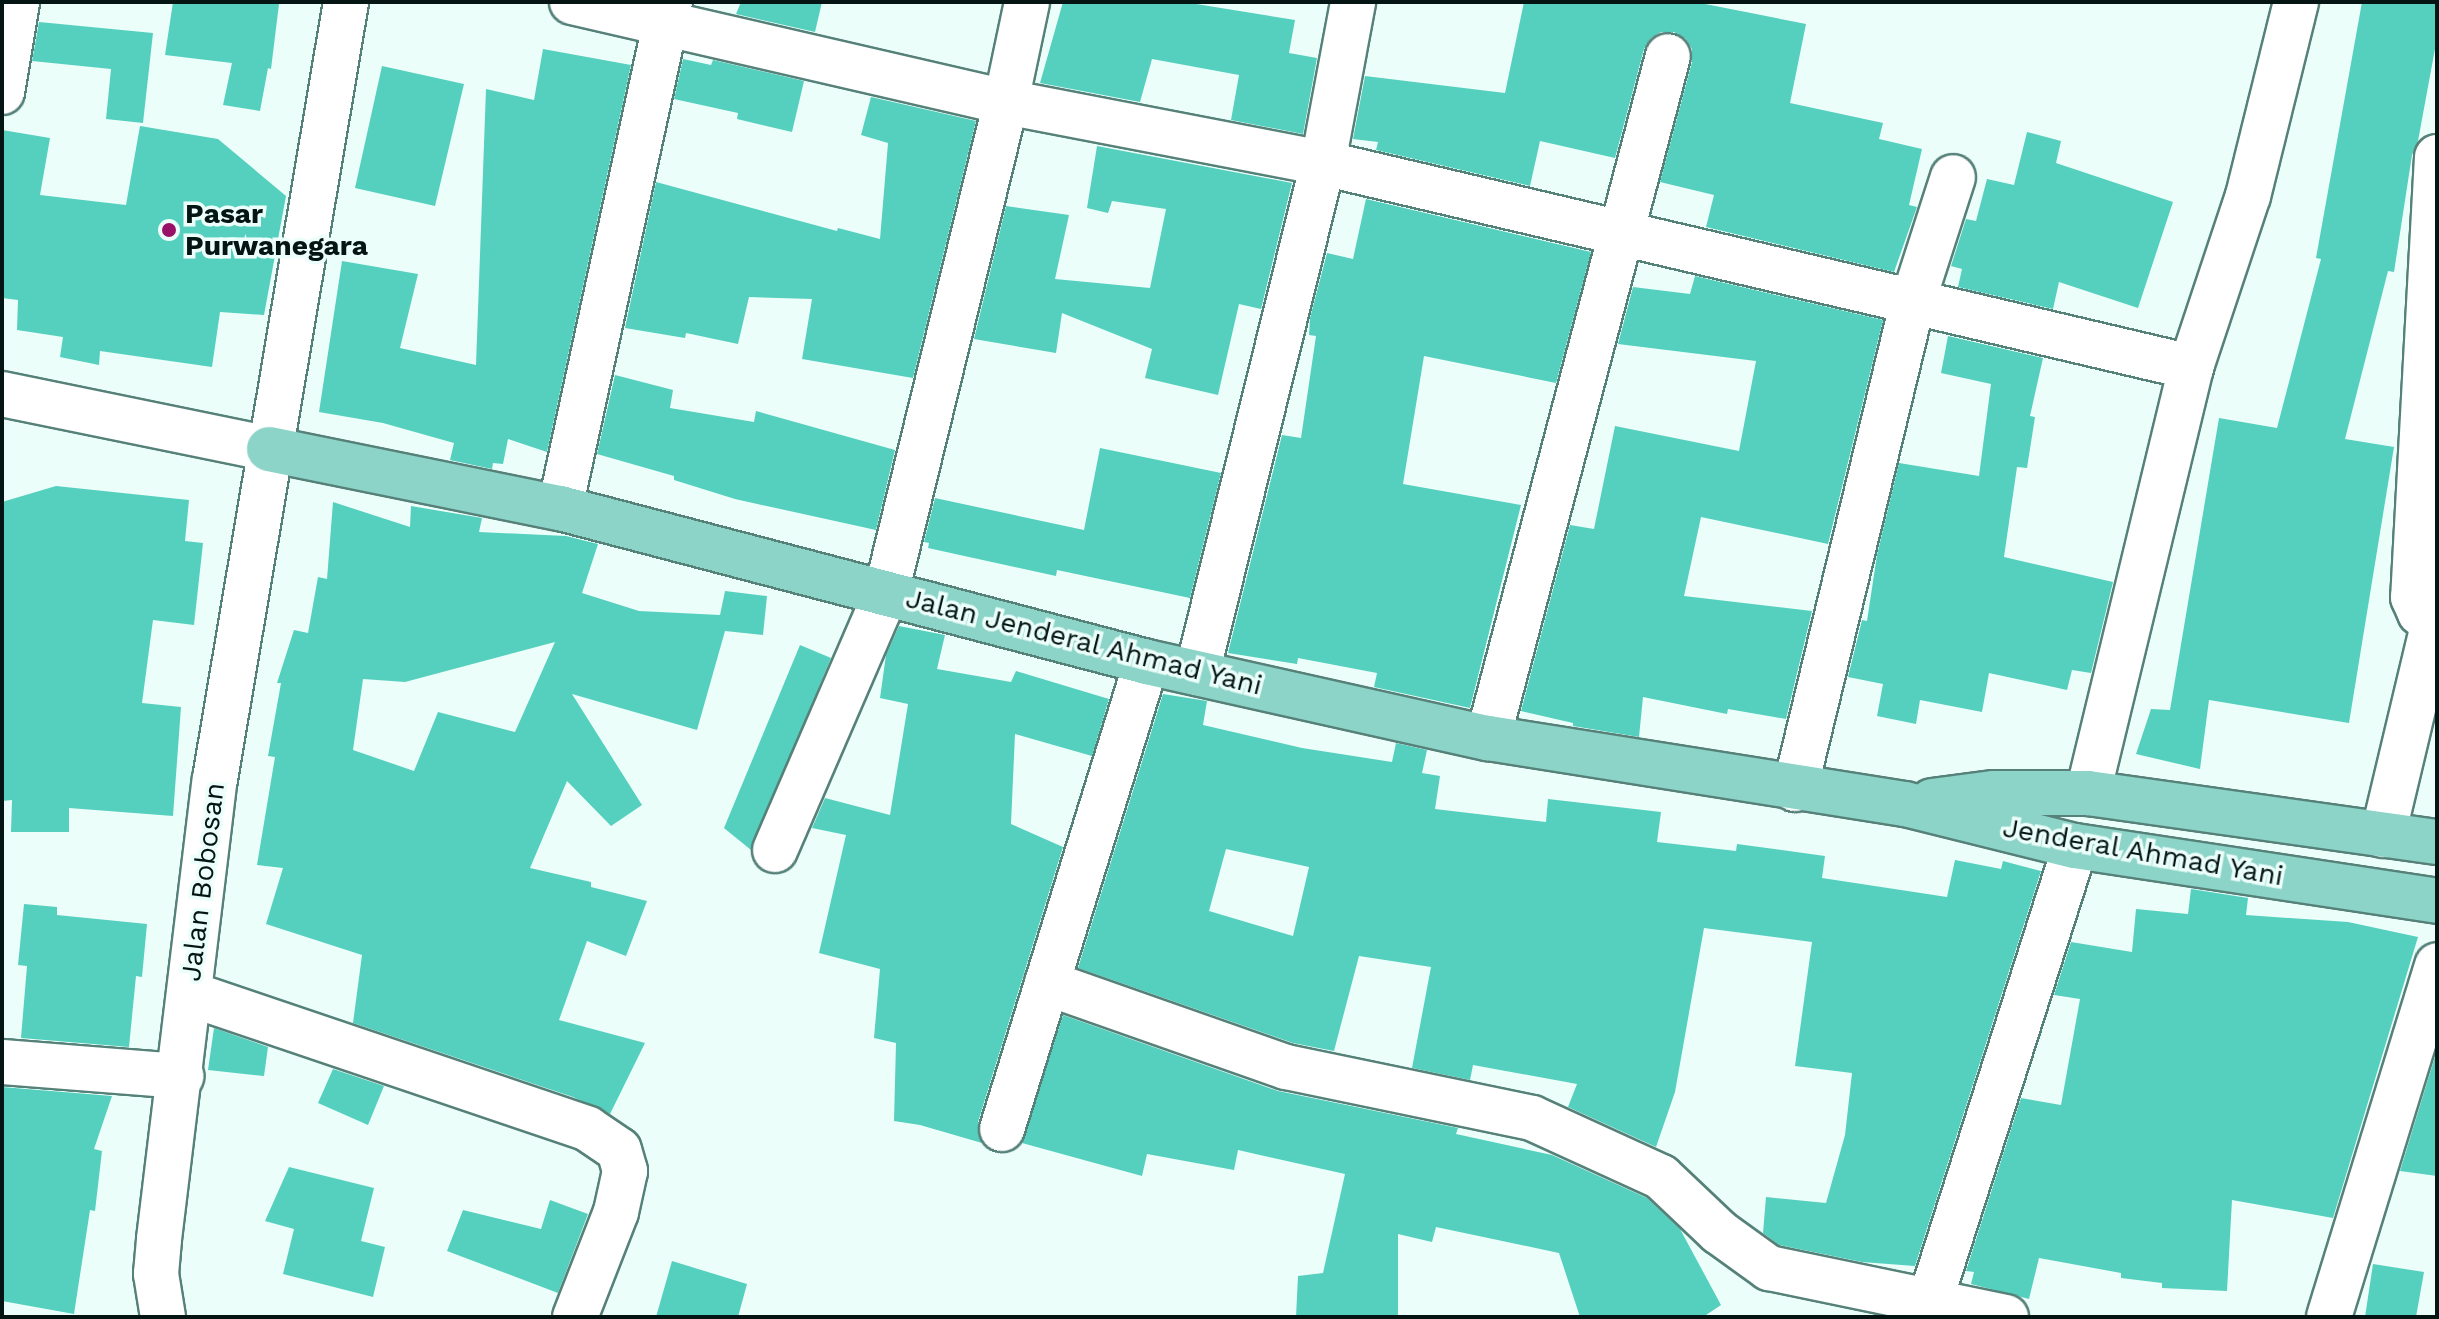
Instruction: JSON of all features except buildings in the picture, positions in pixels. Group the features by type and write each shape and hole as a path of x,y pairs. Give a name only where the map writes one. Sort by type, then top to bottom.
{"main road":[{"name":"Jalan Jenderal Ahmad Yani","path":"269,449 560,508 1147,662 1488,738 1905,804"},
{"name":"Jenderal Ahmad Yani","path":"1905,804 1994,793 2088,793 2437,842"},
{"name":"Jenderal Ahmad Yani","path":"1905,804 2075,846 2437,901"}],"street":[{"path":"2,92 17,2"},
{"name":"Jalan Bobosan","path":"163,1317 156,1274 159,1239 215,779 346,2"},
{"path":"572,2 667,13 1006,102 1323,163 1624,231 2191,367"},
{"path":"775,850 886,593 1006,102 1027,2"},
{"path":"1197,673 1323,163 1353,2"},
{"path":"2088,793 2191,367 2248,196 2296,2"},
{"path":"560,508 667,13"},
{"path":"1488,738 1668,56"},
{"path":"2383,835 2435,625 2420,613 2413,597 2437,157"},
{"path":"1795,789 1913,301 1953,177"},
{"path":"2,394 269,449"},
{"path":"1002,1129 1147,662"},
{"path":"1928,1310 2075,846"},
{"path":"2329,1317 2437,965"},
{"path":"1047,983 1286,1067 1532,1118 1661,1177 1719,1232 1769,1268 1928,1310 2006,1317"},
{"path":"190,994 588,1129 619,1150 625,1171 616,1212 575,1317"},
{"path":"2,1062 181,1076"}],"place":[{"name":"Pasar Purwanegara","path":"169,230"}]}
